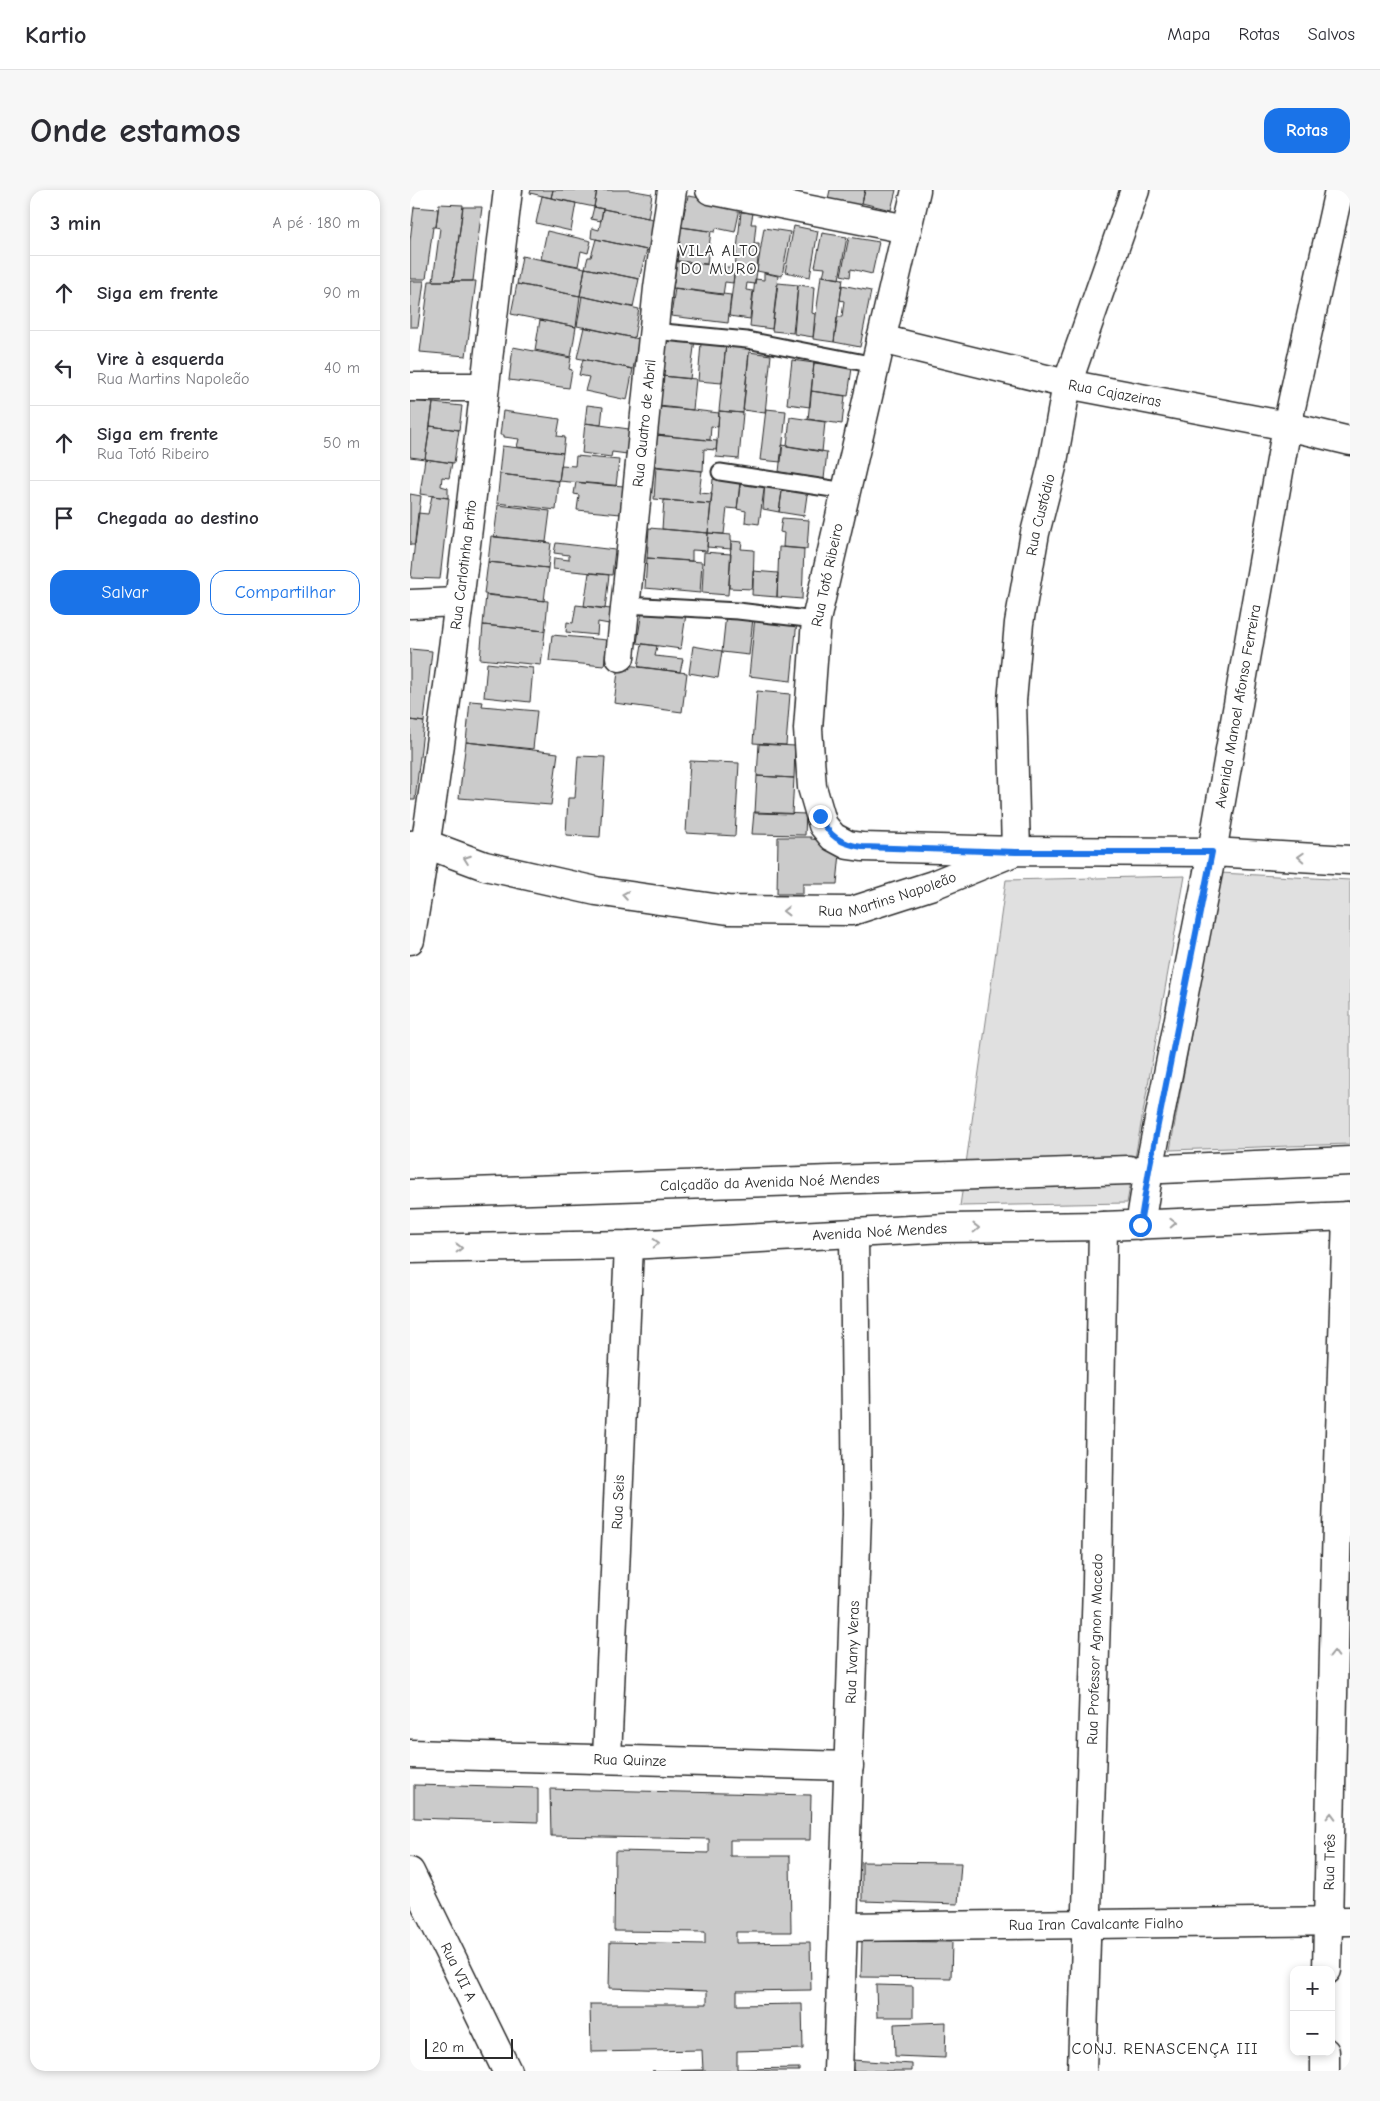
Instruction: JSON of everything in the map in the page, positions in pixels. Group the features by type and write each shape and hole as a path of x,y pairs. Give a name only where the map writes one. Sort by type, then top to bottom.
{"street":[{"name":"Rua Carlotinha Brito","path":"410,940 418,844 459,602 508,190"},
{"name":"Rua Quatro de Abril","path":"620,657 653,331 672,190"},
{"path":"710,190 813,200 907,229"},
{"name":"Rua Totó Ribeiro","path":"916,190 816,620 808,729 810,772 823,825 833,837 848,845 1016,852"},
{"name":"Rua Custódio","path":"1016,852 1012,701 1019,623 1035,533 1052,467 1067,384 1136,190"},
{"name":"Avenida Manoel Afonso Ferreira","path":"1140,1225 1149,1170 1212,852 1287,426 1339,190"},
{"name":"Rua Cajazeiras","path":"881,339 1067,384 1287,426 1350,441"},
{"path":"410,387 484,387"},
{"path":"410,604 459,602"},
{"name":"Rua Martins Napoleão","path":"418,844 485,866 596,891 728,910 852,911 932,885 1016,852 1212,852 1350,860"},
{"path":"1162,1169 1350,1161"},
{"name":"Calçadão da Avenida Noé Mendes","path":"410,1194 1130,1170"},
{"name":"Avenida Noé Mendes","path":"410,1249 629,1245 946,1228 1140,1225 1348,1216"},
{"name":"Rua Três","path":"1328,1966 1339,1921 1336,1548 1348,1216"},
{"name":"Rua Professor Agnon Macedo","path":"1082,2071 1096,1594 1103,1226"},
{"name":"Rua Ivany Veras","path":"838,2071 850,1766 857,1514 854,1234"},
{"name":"Rua Seis","path":"607,1758 629,1245"},
{"name":"Rua Quinze","path":"410,1754 850,1766"},
{"name":"Rua VII A","path":"410,1872 507,2071"},
{"name":"Rua Iran Cavalcante Fialho","path":"844,1927 1339,1921"},
{"path":"1325,2056 1325,2071"}],"lane":[{"path":"653,331 747,340 875,365"},
{"path":"720,472 846,491"},
{"path":"625,605 738,611 816,620"}],"shaded area":[{"path":"1220,873 1350,880 1350,1144 1170,1150"},
{"path":"1185,876 1127,1203 960,1206 1006,880"}],"building":[{"path":"531,190 553,190 551,198 530,193"},
{"path":"553,190 597,190 594,207 551,198"},
{"path":"597,190 629,190 652,194 648,218 594,207"},
{"path":"830,190 865,190 861,207 828,199"},
{"path":"865,190 896,190 891,210 862,203"},
{"path":"542,196 576,203 571,231 536,223"},
{"path":"688,196 741,204 735,232 716,228 715,232 681,227"},
{"path":"439,204 463,205 453,281 433,281 440,228 436,227"},
{"path":"414,207 438,209 436,227 433,227 426,279 410,279 410,241"},
{"path":"463,207 482,207 473,281 453,281"},
{"path":"594,207 603,209 601,221 591,219"},
{"path":"603,209 658,220 651,251 591,238 592,228 599,230"},
{"path":"741,212 753,213 751,224 756,224 754,244 759,244 757,271 735,268"},
{"path":"794,226 818,231 810,277 785,272"},
{"path":"681,227 711,231 707,264 677,261"},
{"path":"764,228 790,232 782,276 757,271"},
{"path":"547,231 591,241 588,253 581,251 578,266 541,259"},
{"path":"822,233 847,237 839,279 823,276 825,268 815,267"},
{"path":"849,237 879,242 872,274 851,269 850,277 841,275"},
{"path":"596,239 647,250 639,279 585,268 588,257 591,257"},
{"path":"522,256 585,268 580,296 517,284"},
{"path":"677,261 735,268 733,283 725,282 723,295 673,288"},
{"path":"585,268 639,279 633,307 580,296"},
{"path":"735,268 757,271 755,284 747,283 746,290 753,291 750,319 729,316"},
{"path":"764,273 778,276 772,329 750,326 755,279 764,280"},
{"path":"821,276 843,279 834,342 813,339"},
{"path":"410,281 424,281 418,327 410,327"},
{"path":"429,281 476,281 466,356 420,352"},
{"path":"778,283 798,285 793,333 772,331"},
{"path":"517,284 580,296 576,327 511,314"},
{"path":"798,285 814,287 812,313 815,314 813,337 794,334"},
{"path":"842,285 871,291 860,347 834,342 837,317 842,317 844,301 840,300"},
{"path":"675,288 731,295 728,323 671,316"},
{"path":"582,296 639,309 634,338 577,326"},
{"path":"540,320 576,327 571,357 535,350"},
{"path":"584,327 639,339 633,369 577,358"},
{"path":"666,336 695,339 690,379 662,376"},
{"path":"701,343 726,345 722,383 698,381"},
{"path":"726,343 750,345 743,413 719,411"},
{"path":"513,347 571,358 569,369 572,370 569,388 509,380"},
{"path":"749,352 771,355 765,413 743,410"},
{"path":"583,359 633,369 627,400 585,391 589,377 579,375"},
{"path":"792,360 814,363 810,407 787,404"},
{"path":"814,363 852,368 848,396 811,391"},
{"path":"662,376 696,379 693,410 659,407"},
{"path":"811,391 845,396 842,424 808,419"},
{"path":"410,401 433,403 425,459 410,457"},
{"path":"433,403 462,406 459,430 430,426"},
{"path":"587,405 603,407 601,425 585,423"},
{"path":"659,406 719,413 718,427 711,426 710,440 656,435"},
{"path":"766,409 786,411 781,462 760,460"},
{"path":"503,411 560,419 557,436 565,437 563,453 517,447 519,439 500,435"},
{"path":"719,411 743,413 739,459 716,457"},
{"path":"790,417 825,422 822,452 787,446"},
{"path":"585,423 629,429 627,454 612,452 611,457 582,453"},
{"path":"430,426 459,430 454,463 425,459"},
{"path":"656,435 717,441 716,450 704,449 703,471 654,466"},
{"path":"782,445 827,452 824,479 779,472"},
{"path":"502,446 563,453 559,481 499,474"},
{"path":"576,456 619,460 616,486 559,481 561,465 575,466"},
{"path":"425,459 452,463 449,478 442,477 441,486 448,488 448,498 420,494"},
{"path":"656,467 702,471 699,493 712,494 711,504 654,499"},
{"path":"500,474 559,481 556,510 497,503"},
{"path":"713,479 740,482 737,509 727,508 724,534 708,533"},
{"path":"741,480 765,483 759,524 745,522 746,511 737,509"},
{"path":"576,482 624,486 621,514 577,510 579,495 574,494"},
{"path":"765,482 783,485 779,512 763,509"},
{"path":"783,484 808,488 804,516 779,512"},
{"path":"410,494 421,496 415,545 410,545"},
{"path":"432,496 449,498 440,579 411,578 418,513 428,514"},
{"path":"664,500 711,504 708,533 662,529"},
{"path":"498,505 550,511 546,542 494,537"},
{"path":"782,518 809,520 807,549 783,547 784,533 780,532"},
{"path":"649,528 708,533 707,551 692,550 692,561 647,558"},
{"path":"708,533 731,535 731,549 707,547"},
{"path":"491,536 551,543 548,568 488,562"},
{"path":"731,541 742,542 741,549 754,550 753,589 729,588"},
{"path":"556,543 615,550 612,575 553,569 554,558 569,560 569,555 554,553"},
{"path":"779,547 804,549 802,599 777,597"},
{"path":"704,552 731,554 728,595 702,593"},
{"path":"647,558 702,562 700,593 645,588"},
{"path":"488,562 548,568 544,601 484,594"},
{"path":"753,571 778,573 777,597 752,595"},
{"path":"589,573 609,575 605,609 584,606"},
{"path":"486,595 548,601 545,631 483,625"},
{"path":"576,605 611,609 609,624 598,622 597,635 566,632 567,622 573,623"},
{"path":"642,611 686,614 681,649 637,643"},
{"path":"726,614 753,618 749,655 722,652"},
{"path":"755,617 797,621 791,681 749,676"},
{"path":"483,625 545,631 541,665 480,659"},
{"path":"552,635 607,640 604,666 549,661"},
{"path":"642,644 657,646 655,656 683,659 680,672 638,667"},
{"path":"693,646 722,651 718,678 689,673"},
{"path":"410,649 432,651 424,722 410,720"},
{"path":"487,663 533,668 530,702 484,697"},
{"path":"619,664 687,673 682,712 614,703"},
{"path":"757,691 790,694 786,745 753,743"},
{"path":"470,701 483,702 482,706 537,711 533,749 466,742"},
{"path":"410,720 424,722 415,800 410,800"},
{"path":"466,742 558,753 551,805 459,798"},
{"path":"759,744 795,746 794,778 757,776"},
{"path":"578,756 605,757 600,837 566,835 568,798 575,798"},
{"path":"690,761 739,763 735,836 686,833"},
{"path":"757,776 794,778 792,814 755,813"},
{"path":"754,812 806,814 805,835 752,834"},
{"path":"778,837 811,837 811,839 824,840 840,853 837,884 803,884 803,894 777,894"},
{"path":"414,1785 538,1788 538,1822 414,1818"},
{"path":"550,1789 811,1795 810,1840 730,1840 730,1856 790,1856 791,1932 736,1932 736,1943 810,1942 811,1990 737,1991 737,2005 802,2004 803,2049 737,2051 737,2069 799,2068 799,2071 652,2071 703,2070 702,2050 591,2052 590,2004 707,2004 707,1991 609,1988 610,1942 705,1944 705,1932 614,1931 615,1851 709,1853 709,1839 551,1836"},
{"path":"862,1862 961,1863 958,1904 862,1901"},
{"path":"862,1941 952,1942 951,1978 861,1977"},
{"path":"876,1985 913,1986 913,2017 877,2017"},
{"path":"946,2022 945,2058 895,2056 894,2024"},
{"path":"852,2060 912,2064 912,2071 853,2071"}],"district":[{"name":"VILA ALTO DO MURO","path":"719,260"},
{"name":"CONJ. RENASCENÇA III","path":"1165,2049"}],"route":[{"path":"820,816 823,825 833,837 848,845 862,847 880,846 1016,852 1212,852 1149,1170 1140,1225"}]}
